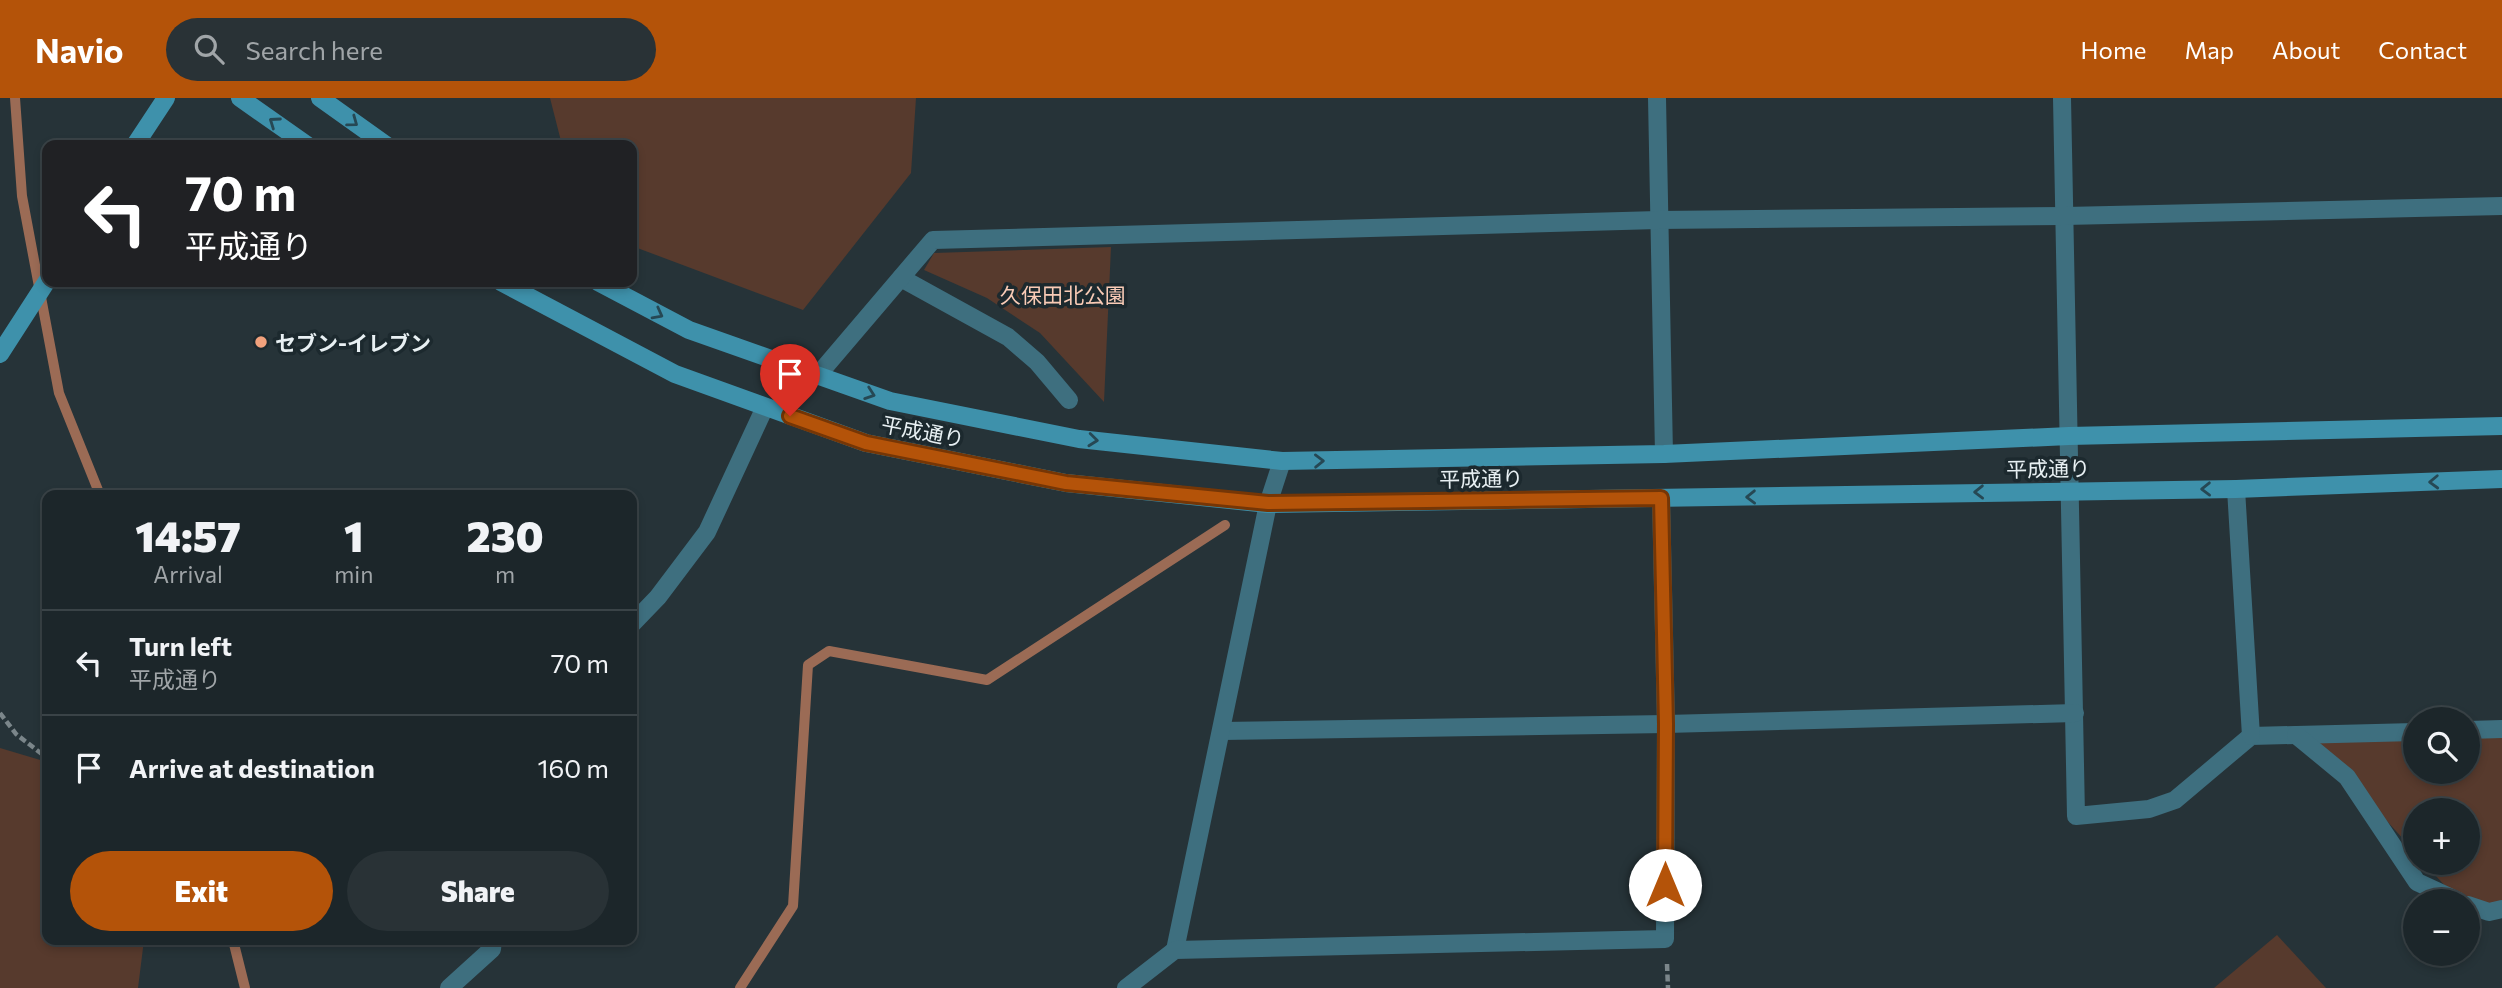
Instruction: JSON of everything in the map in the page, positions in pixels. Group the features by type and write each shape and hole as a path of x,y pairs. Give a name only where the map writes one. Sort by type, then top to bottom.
{"street":[{"path":"138,140 166,98"},
{"path":"240,98 300,140"},
{"path":"320,98 379,140"},
{"path":"1657,98 1664,454"},
{"path":"2062,98 2076,816 2149,810 2175,800 2251,736 2403,732"},
{"path":"818,375 933,240 1658,220 2064,216 2502,206"},
{"path":"901,278 1008,337 1037,362 1069,400"},
{"path":"0,354 43,287"},
{"name":"平成通り","path":"510,287 674,374 866,443 1066,483 1268,503 2236,489 2502,479"},
{"name":"平成通り","path":"607,287 689,330 890,401 1079,439 1282,461 1664,454 2069,436 2502,426"},
{"path":"637,619 658,597 707,532 765,407"},
{"path":"1175,950 1268,503 1282,461"},
{"path":"2236,489 2251,736"},
{"path":"1126,988 1175,950 1665,939 1666,724 1661,498"},
{"path":"1222,731 1666,724 2075,713"},
{"path":"2480,730 2502,729"},
{"path":"2296,735 2347,777 2417,882 2432,889"},
{"path":"2480,909 2489,912 2502,909"},
{"path":"449,988 492,949 492,945"}],"path":[{"path":"0,713 16,734 42,754"}],"green space":[{"path":"550,98 916,98 911,173 803,310 637,248 637,140 561,140"},
{"name":"久保田北公園","path":"1111,247 1104,402 1040,333 987,298 924,270 934,253"},
{"path":"2502,729 2502,906 2480,903 2480,889 2448,889 2435,875 2480,875 2480,798 2403,798 2403,839 2347,777 2296,735 2403,732 2403,784 2480,784 2480,730"},
{"path":"0,748 42,761 42,945 143,945 138,988 0,988"},
{"path":"2277,935 2326,988 2214,988"}],"waterway":[{"path":"15,98 22,196 59,393 98,490"},
{"path":"740,988 793,906 808,665 829,651 987,680 1225,525"},
{"path":"234,945 245,988"}],"place":[{"name":"セブン-イレブン","path":"261,342"}],"route":[{"path":"790,416 866,443 1066,483 1268,503 1661,498 1666,724 1665,885"}]}
